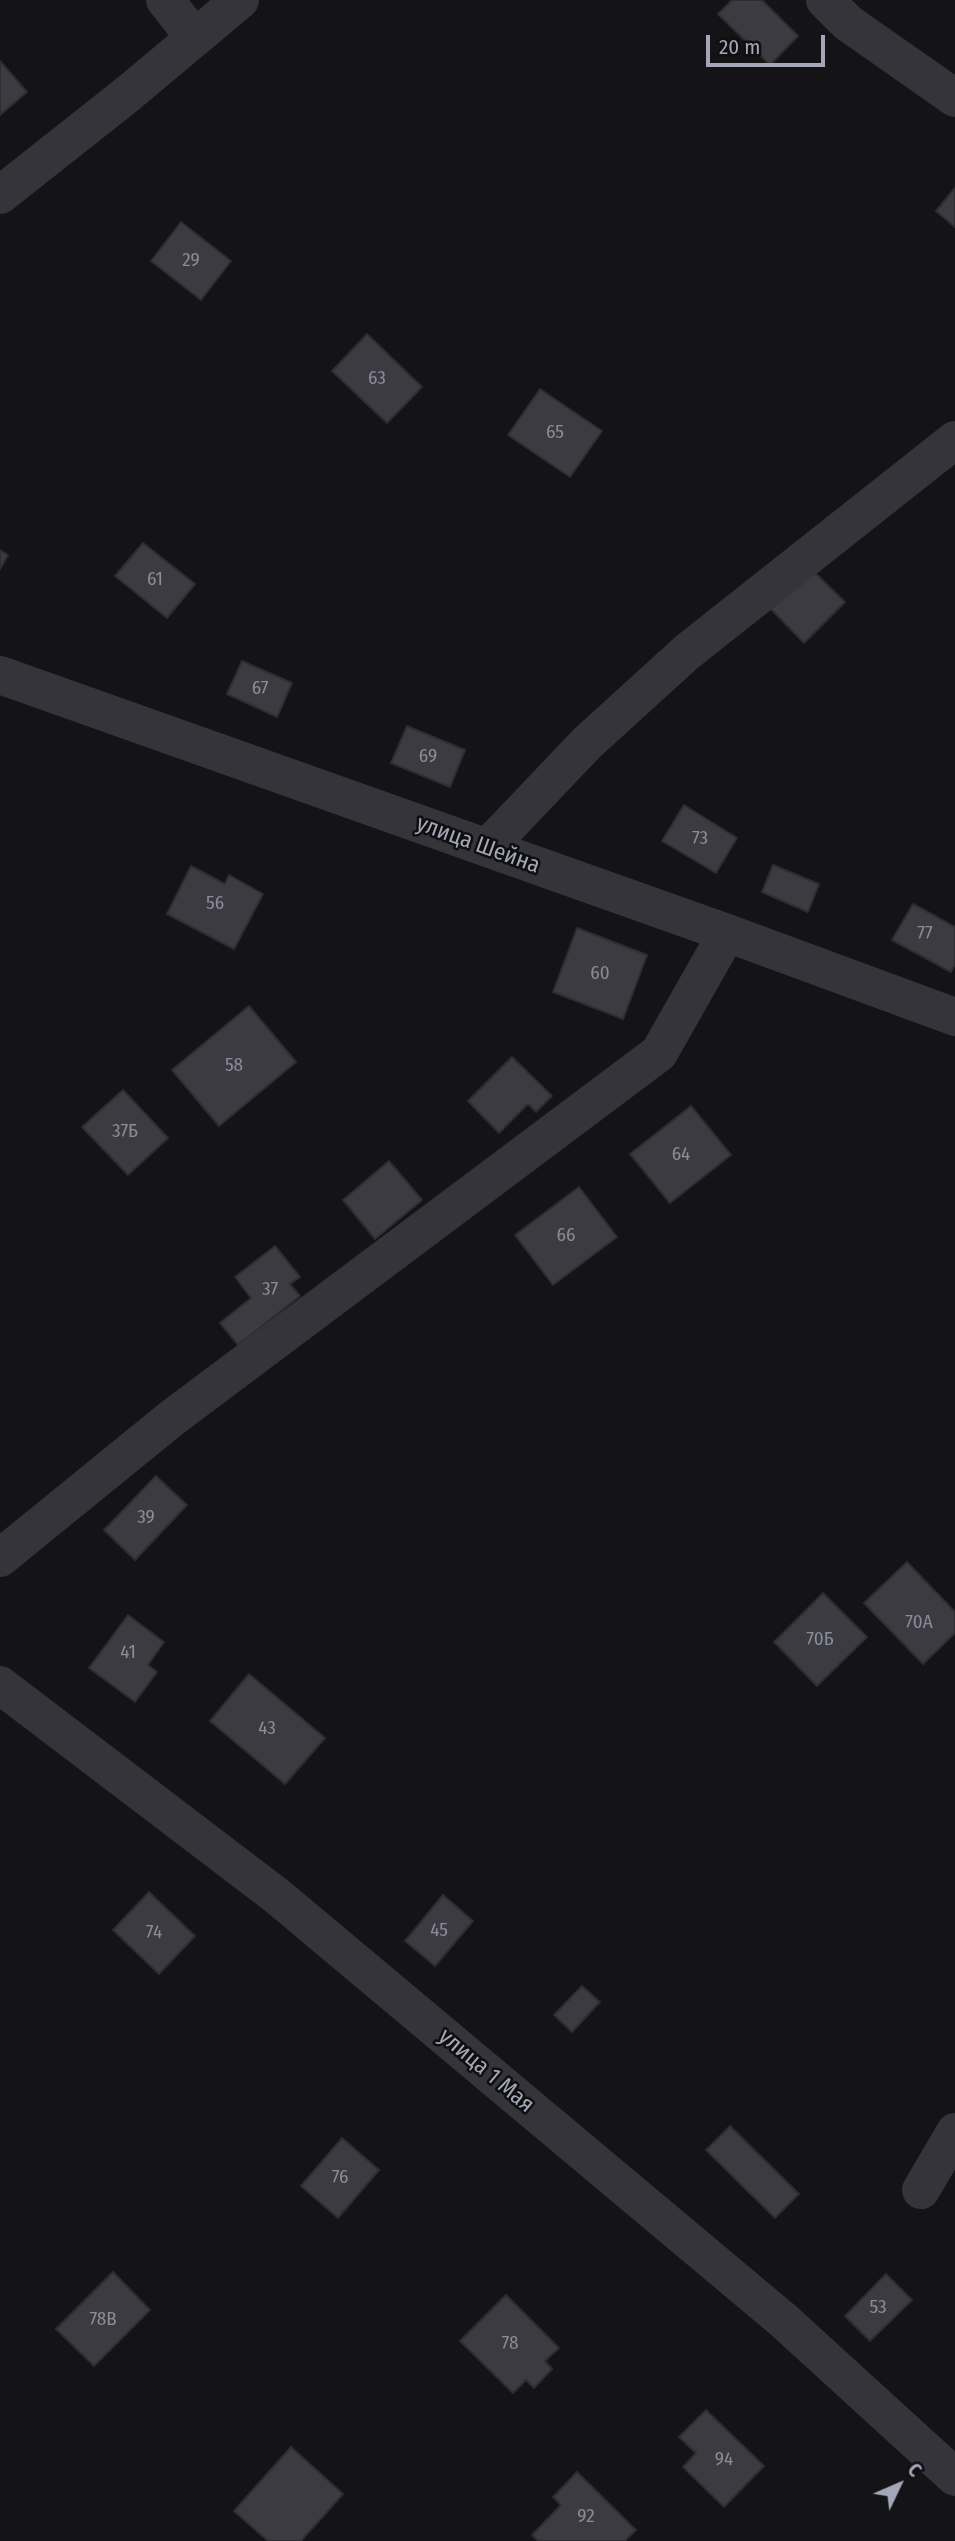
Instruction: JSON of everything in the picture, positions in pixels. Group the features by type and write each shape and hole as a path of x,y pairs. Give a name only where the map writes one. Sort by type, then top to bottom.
{"street":[{"path":"165,0 195,38"},
{"path":"0,195 240,0"},
{"path":"825,0 848,23 955,98"},
{"path":"487,848 587,743 687,652 955,440"},
{"name":"улица Шейна","path":"0,675 727,933 955,1017"},
{"path":"0,1558 172,1418 659,1053 727,933"},
{"name":"улица 1 Мая","path":"0,1685 276,1896 783,2320 955,2477"},
{"path":"921,2190 955,2132"}],"building":[{"path":"732,0 762,0 798,36 770,65 718,14"},
{"path":"0,61 27,92 0,115"},
{"path":"955,188 955,227 936,211"},
{"path":"181,222 231,261 201,300 151,261"},
{"path":"367,334 422,387 387,423 332,371"},
{"path":"540,389 602,431 570,477 508,435"},
{"path":"143,543 195,584 167,618 115,576"},
{"path":"0,550 8,555 0,569"},
{"path":"805,563 845,602 804,643 765,603"},
{"path":"242,661 292,683 277,717 227,694"},
{"path":"407,726 465,750 450,787 391,763"},
{"path":"684,805 737,838 716,873 662,841"},
{"path":"773,865 819,884 808,912 762,892"},
{"path":"191,866 225,884 229,875 263,894 234,949 167,914"},
{"path":"913,904 955,927 955,964 951,972 892,940"},
{"path":"577,928 647,955 623,1019 553,992"},
{"path":"249,1006 296,1062 219,1126 172,1070"},
{"path":"512,1057 552,1096 536,1112 528,1104 499,1133 468,1101"},
{"path":"123,1090 168,1138 128,1175 82,1127"},
{"path":"691,1106 731,1155 670,1203 630,1154"},
{"path":"389,1161 422,1200 375,1239 343,1200"},
{"path":"579,1187 617,1237 553,1285 515,1235"},
{"path":"275,1246 300,1277 290,1284 300,1296 238,1345 220,1323 251,1298 235,1277"},
{"path":"156,1476 187,1505 135,1560 104,1530"},
{"path":"907,1562 955,1612 955,1633 923,1664 864,1603"},
{"path":"823,1593 867,1637 817,1686 774,1642"},
{"path":"128,1615 164,1642 148,1665 157,1672 135,1702 89,1668"},
{"path":"249,1674 325,1738 285,1784 210,1721"},
{"path":"149,1892 195,1936 159,1974 113,1930"},
{"path":"443,1895 473,1921 435,1966 405,1941"},
{"path":"582,1986 600,2002 572,2032 554,2015"},
{"path":"730,2126 799,2194 775,2218 706,2150"},
{"path":"342,2138 379,2170 338,2218 301,2186"},
{"path":"113,2272 150,2310 94,2366 56,2329"},
{"path":"886,2274 912,2300 870,2341 845,2316"},
{"path":"506,2295 559,2348 545,2361 552,2369 534,2388 526,2380 513,2393 460,2341"},
{"path":"706,2410 764,2466 724,2507 683,2467 696,2453 679,2437"},
{"path":"291,2447 343,2494 301,2541 268,2541 234,2511"},
{"path":"577,2472 636,2530 625,2541 538,2541 532,2535 561,2505 553,2497"}]}
